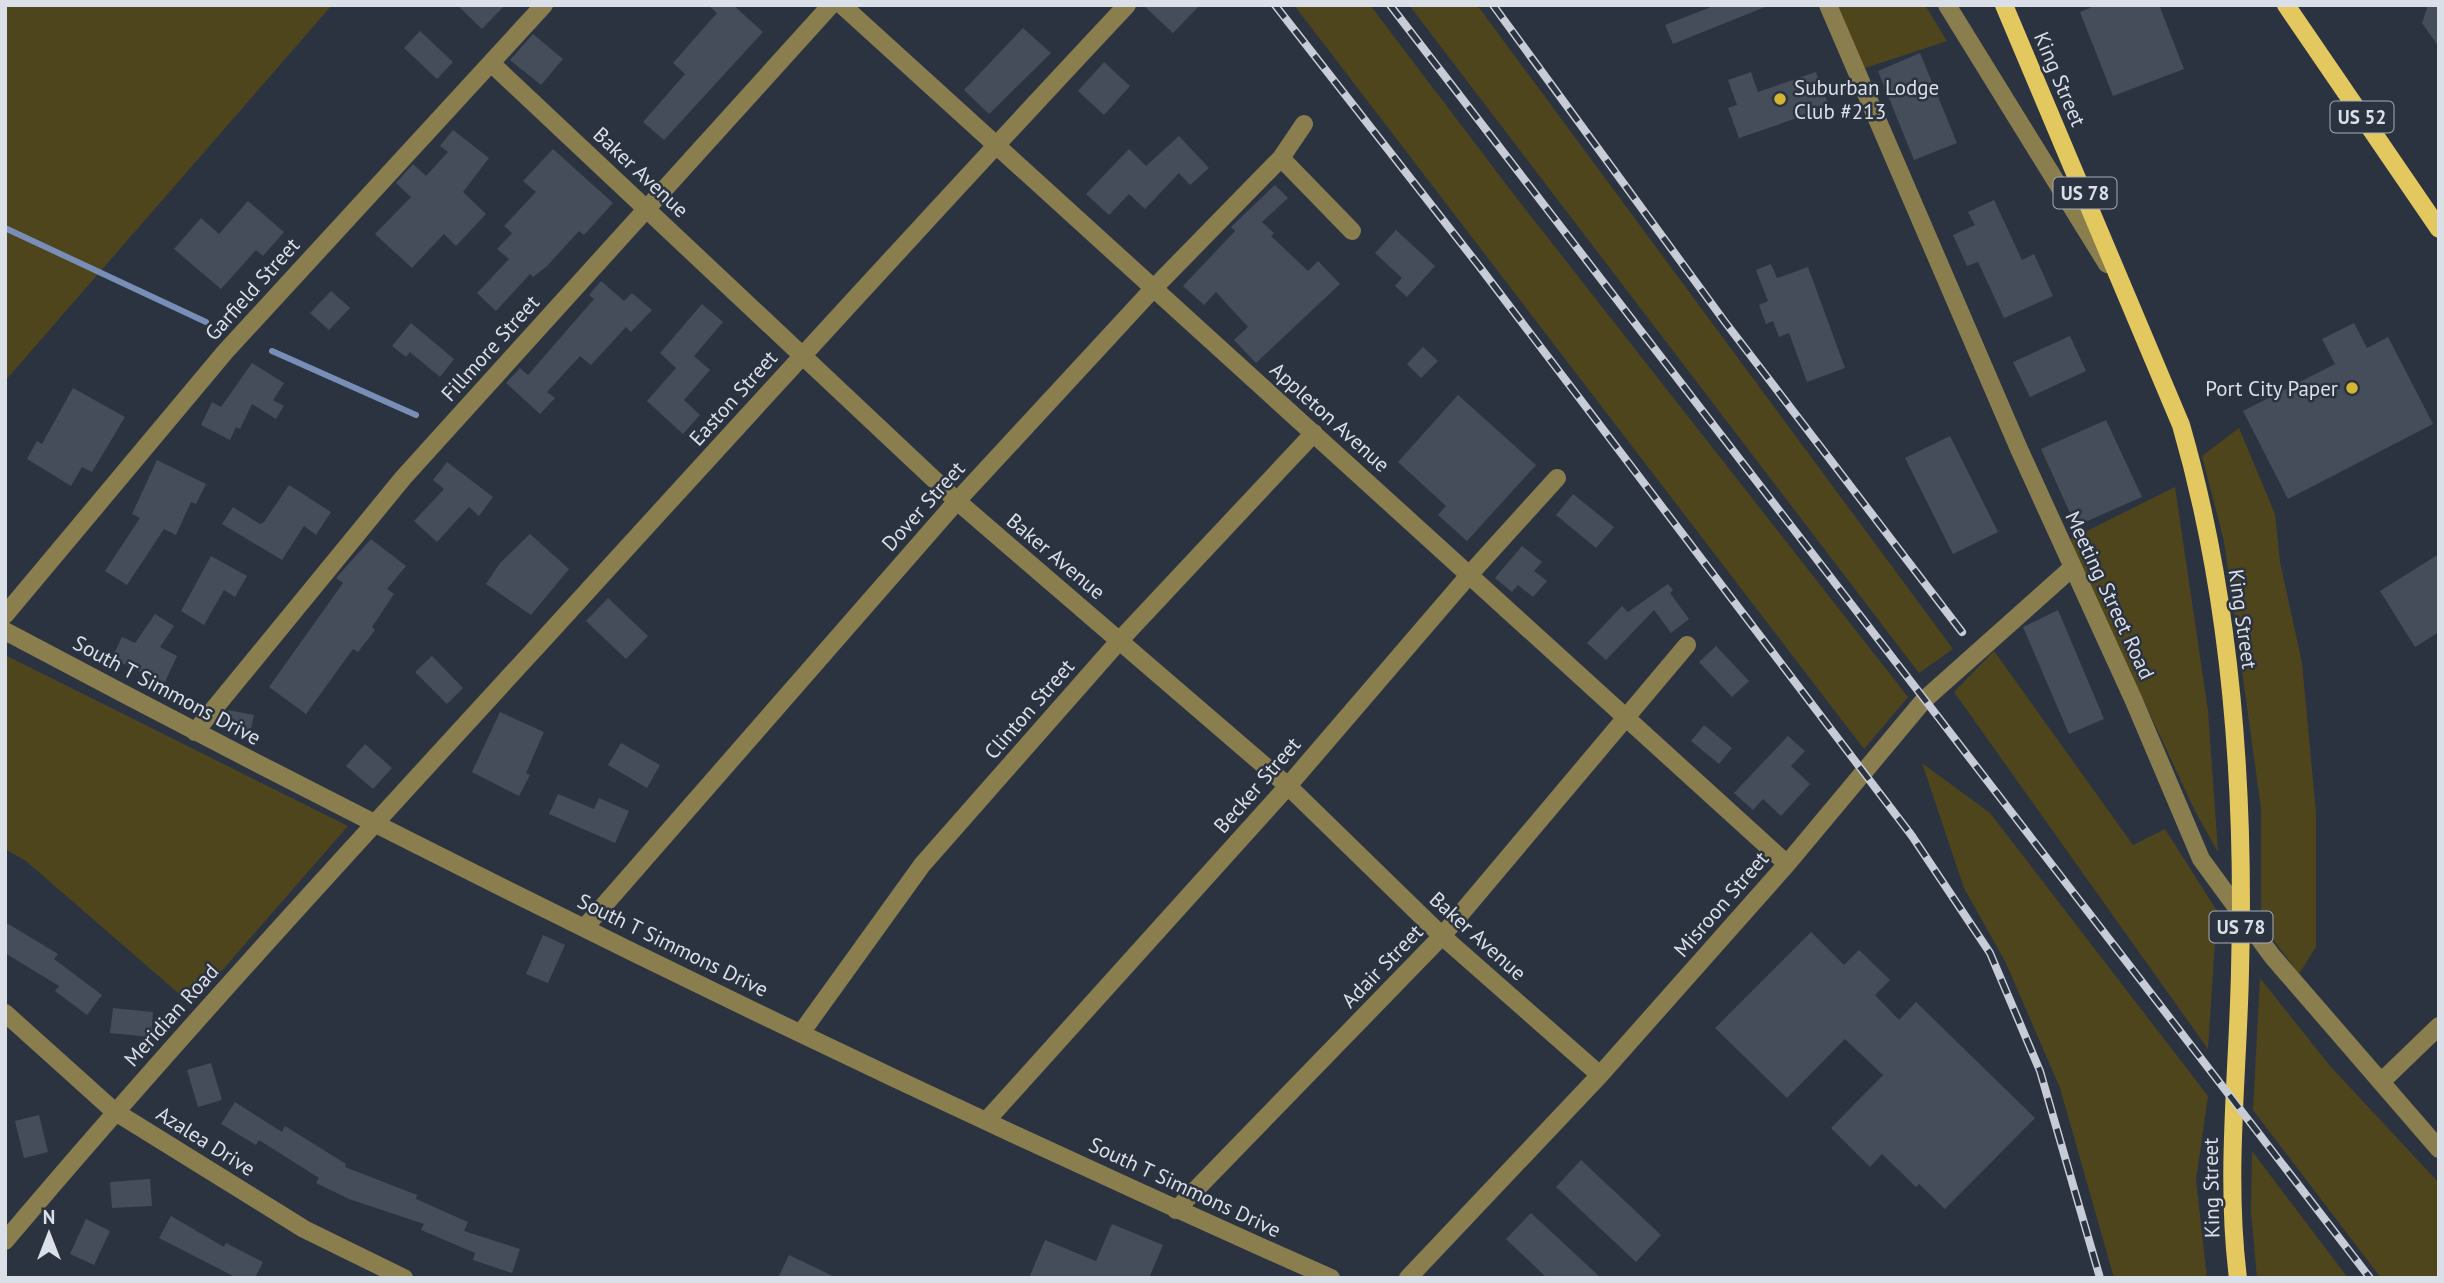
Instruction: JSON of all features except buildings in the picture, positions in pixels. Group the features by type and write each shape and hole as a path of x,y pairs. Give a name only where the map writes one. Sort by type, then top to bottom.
{"main road":[{"name":"King Street","path":"2004,5 2165,381 2193,465 2215,577 2230,683 2241,823 2240,971 2231,1165 2233,1236 2238,1278"},
{"name":"US 52","path":"2286,5 2439,229"}],"street":[{"name":"Garfield Street","path":"5,615 225,352 544,5"},
{"name":"Fillmore Street","path":"195,732 403,478 831,5"},
{"name":"Appleton Avenue","path":"842,5 997,144 1152,290 1470,574 1787,864"},
{"name":"Easton Street","path":"375,824 1127,5"},
{"name":"Meeting Street Road","path":"1828,5 2019,449 2134,701 2201,859 2272,956 2439,1149"},
{"path":"1947,5 2049,165 2132,307 2165,381"},
{"name":"Baker Avenue","path":"491,64 647,207 957,501 1288,786 1442,936 1600,1076"},
{"name":"Dover Street","path":"585,927 957,501 1152,290 1281,158 1304,124"},
{"path":"1281,158 1352,231"},
{"name":"Clinton Street","path":"801,1033 922,865 1120,640 1314,433"},
{"name":"Becker Street","path":"988,1120 1288,786 1470,574 1557,478"},
{"name":"Misroon Street","path":"1408,1278 1600,1076 1787,864 1924,700 2073,567"},
{"name":"South T Simmons Drive","path":"5,631 375,824 801,1033 1177,1210 1331,1278"},
{"name":"Adair Street","path":"1177,1210 1442,936 1687,645"},
{"name":"Meridian Road","path":"5,1241 114,1111 375,824"},
{"name":"Azalea Drive","path":"5,1013 114,1111 304,1228 404,1278"},
{"path":"2381,1082 2439,1026"}],"shaded area":[{"path":"5,5 332,5 5,381"},
{"path":"1294,5 1370,5 1515,196 1908,697 1864,749"},
{"path":"1409,5 1477,5 1953,649 1919,673"},
{"path":"1835,5 1925,5 1947,41 1862,69"},
{"path":"2239,428 2275,514 2280,562 2302,663 2316,813 2316,947 2299,974 2261,923 2261,808 2224,541 2202,456"},
{"path":"2175,487 2208,711 2218,852 2195,811 2069,540"},
{"path":"1994,651 2133,845 2165,829 2217,911 2208,1049 1954,692"},
{"path":"5,655 348,826 192,1005 26,861 5,849"},
{"path":"1922,763 1990,813 2208,1096 2196,1180 2207,1278 2114,1278 2060,1088 2006,963 1964,888"},
{"path":"2260,978 2330,1066 2439,1183 2439,1278 2381,1278 2253,1110"},
{"path":"2252,1151 2348,1278 2257,1278 2251,1211"}],"waterway":[{"path":"5,228 206,322"},
{"path":"272,351 416,415"}],"railway":[{"path":"1275,5 1479,266 1912,836 1990,953 2040,1071 2100,1278"},
{"path":"1390,5 2370,1278"},
{"path":"1493,5 1725,322 1962,632"}],"place":[{"name":"Suburban Lodge Club #213","path":"1780,99"},
{"name":"Port City Paper","path":"2352,388"}]}
